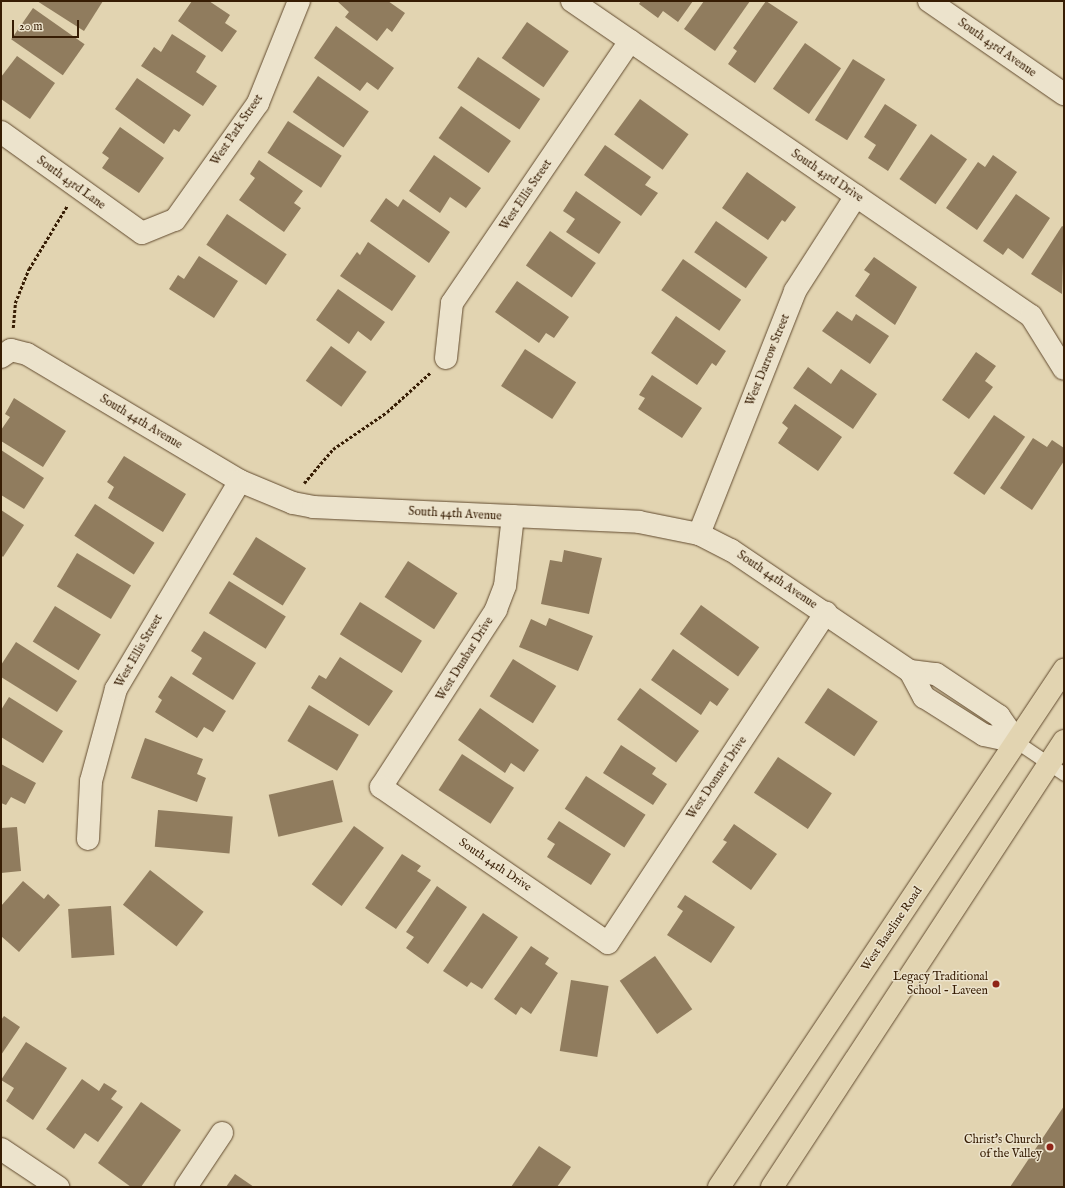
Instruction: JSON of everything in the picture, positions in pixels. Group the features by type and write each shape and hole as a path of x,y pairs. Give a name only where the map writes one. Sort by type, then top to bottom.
{"main road":[{"name":"West Baseline Road","path":"719,1187 1064,670"},
{"path":"772,1187 1057,769 1064,741"}],"street":[{"name":"West Park Street","path":"142,233 175,220 258,103 299,1"},
{"name":"South 43rd Drive","path":"572,1 1031,316 1064,369"},
{"name":"South 43rd Avenue","path":"929,1 1064,94"},
{"name":"West Ellis Street","path":"446,358 452,303 630,41"},
{"name":"South 43rd Lane","path":"1,132 142,233"},
{"name":"West Darrow Street","path":"699,534 795,291 856,196"},
{"name":"South 44th Avenue","path":"6,354 28,354 240,482 293,503 314,507 639,522 699,534 731,550 910,671 924,697 984,735 1017,742"},
{"name":"West Ellis Street","path":"88,839 91,781 116,689 240,482"},
{"name":"West Dunbar Drive","path":"381,787 496,610 505,586 513,516"},
{"name":"West Donner Drive","path":"608,943 826,613"},
{"name":"South 44th Drive","path":"381,787 608,943"},
{"path":"186,1187 222,1133"},
{"path":"1,1149 58,1187"}],"lane":[{"path":"1017,742 1057,769"}],"path":[{"path":"6,354 15,302 29,270 78,188"},
{"path":"293,503 310,474 333,449 387,412 446,358"}],"building":[{"path":"37,1 103,1 84,31"},
{"path":"192,1 209,1 230,15 225,23 237,31 222,52 178,21"},
{"path":"337,1 388,1 405,13 392,32 387,28 377,41 345,17 349,12"},
{"path":"641,1 693,1 678,22 663,11 658,18 639,4"},
{"path":"704,1 750,1 715,51 684,29"},
{"path":"766,1 798,22 755,83 728,64 737,51 733,48"},
{"path":"33,8 85,44 63,75 11,39"},
{"path":"527,22 569,51 544,87 502,58"},
{"path":"336,26 394,68 378,90 367,82 360,91 314,58"},
{"path":"172,34 206,56 196,72 217,86 203,106 141,66 154,47 161,52"},
{"path":"805,43 841,68 809,114 773,89"},
{"path":"17,56 55,83 30,119 1,99 1,77"},
{"path":"478,57 540,99 519,130 457,88"},
{"path":"853,59 885,79 847,140 815,120"},
{"path":"318,76 369,112 344,148 293,112"},
{"path":"137,78 191,115 179,132 174,129 164,144 115,109"},
{"path":"640,99 689,134 663,170 614,135"},
{"path":"885,104 917,125 888,171 868,158 876,145 864,137"},
{"path":"461,106 511,141 489,173 439,138"},
{"path":"288,121 342,156 321,188 267,153"},
{"path":"120,127 164,158 139,193 102,168 109,158 102,153"},
{"path":"931,134 967,159 935,204 899,179"},
{"path":"605,145 651,177 645,185 658,193 641,216 584,175"},
{"path":"434,155 481,188 466,208 450,197 440,213 409,191"},
{"path":"993,155 1017,172 977,230 946,208 978,162 985,167"},
{"path":"259,160 303,191 294,203 301,208 284,232 239,200 255,178 250,174"},
{"path":"747,172 796,207 785,222 782,220 768,240 722,208"},
{"path":"576,191 621,222 599,254 566,232 575,219 563,211"},
{"path":"1016,194 1050,218 1023,259 1008,248 1003,255 983,241"},
{"path":"386,198 398,207 403,199 450,232 429,263 370,221"},
{"path":"227,214 287,254 266,285 206,245"},
{"path":"716,221 768,257 746,288 694,252"},
{"path":"1062,226 1064,227 1062,294 1031,274"},
{"path":"550,231 596,263 572,298 526,265"},
{"path":"368,242 416,276 392,311 340,276 357,252 360,255"},
{"path":"199,256 238,281 214,318 169,289 178,275 184,279"},
{"path":"874,257 917,287 895,325 855,296 870,274 864,270"},
{"path":"683,259 741,300 719,331 661,290"},
{"path":"517,281 569,317 554,338 546,333 539,343 495,312"},
{"path":"338,289 385,322 371,341 358,331 349,344 316,320"},
{"path":"837,311 852,321 856,314 889,336 870,364 822,331"},
{"path":"676,316 726,351 716,366 712,363 697,385 651,353"},
{"path":"331,346 367,372 341,407 306,381"},
{"path":"525,349 576,382 552,419 501,386"},
{"path":"976,352 996,366 985,381 993,387 969,419 942,400"},
{"path":"808,367 831,384 841,369 877,394 853,429 793,388"},
{"path":"652,375 702,408 682,438 638,409 645,398 639,395"},
{"path":"14,398 66,431 43,467 1,441 1,430 10,417 5,414"},
{"path":"795,404 842,437 818,471 778,443 788,428 782,423"},
{"path":"994,415 1025,437 984,495 953,473"},
{"path":"1033,438 1047,447 1052,440 1064,448 1064,461 1032,510 1000,488"},
{"path":"1,450 44,478 24,509 1,495"},
{"path":"124,456 186,494 163,532 108,498 114,487 107,482"},
{"path":"95,504 155,543 134,575 74,536"},
{"path":"1,510 24,525 3,557 1,555"},
{"path":"256,537 306,568 283,606 233,574"},
{"path":"564,550 602,558 589,614 541,604 550,560 562,562"},
{"path":"77,553 131,585 111,619 57,586"},
{"path":"408,561 457,593 434,629 385,597"},
{"path":"229,581 286,617 266,649 209,613"},
{"path":"360,602 422,641 402,673 340,634"},
{"path":"701,605 759,647 738,676 680,634"},
{"path":"55,606 101,635 79,670 33,642"},
{"path":"549,618 593,636 578,671 519,647 531,619 546,626"},
{"path":"204,631 256,663 233,700 192,674 202,658 191,651"},
{"path":"16,642 77,681 57,712 1,677 1,665"},
{"path":"673,649 729,689 717,706 710,701 701,715 651,680"},
{"path":"340,657 393,691 369,726 311,688 319,675 326,679"},
{"path":"513,659 556,686 533,723 490,696"},
{"path":"171,676 226,711 213,732 204,727 197,738 155,712 162,700 158,697"},
{"path":"640,688 699,731 676,762 617,720"},
{"path":"828,688 878,722 854,756 805,723"},
{"path":"9,697 63,731 43,763 1,737 1,710"},
{"path":"309,705 359,735 337,771 287,741"},
{"path":"480,708 539,750 524,772 511,763 505,773 458,740"},
{"path":"145,738 203,759 197,774 206,778 197,802 131,778"},
{"path":"621,745 656,768 652,774 667,784 653,805 603,773"},
{"path":"462,754 514,788 491,824 439,790"},
{"path":"778,757 832,793 808,829 754,793"},
{"path":"1,764 36,783 25,804 11,797 6,805 1,803"},
{"path":"586,776 646,815 624,847 565,809"},
{"path":"333,780 343,822 278,837 269,795"},
{"path":"158,810 233,817 229,853 155,847"},
{"path":"559,821 611,854 591,885 547,857 555,844 547,839"},
{"path":"734,824 777,854 751,890 712,862 727,842 723,840"},
{"path":"354,826 384,848 342,906 312,884"},
{"path":"17,827 21,871 1,873 1,828"},
{"path":"402,854 421,866 417,871 431,880 396,929 365,908"},
{"path":"150,870 204,912 176,947 123,905"},
{"path":"23,881 44,899 48,894 60,905 19,952 1,936 1,906"},
{"path":"437,886 467,907 428,964 406,948 414,937 406,932"},
{"path":"685,895 735,927 711,963 667,935 683,911 677,907"},
{"path":"111,906 114,955 72,958 68,909"},
{"path":"483,913 518,937 482,989 471,982 467,987 443,971"},
{"path":"531,946 549,958 545,964 558,973 531,1014 521,1007 516,1015 494,999"},
{"path":"655,956 692,1009 657,1034 620,981"},
{"path":"571,980 609,986 597,1057 560,1051"},
{"path":"4,1016 20,1027 1,1055 1,1020"},
{"path":"26,1042 67,1068 33,1120 6,1101 14,1088 1,1080"},
{"path":"82,1079 99,1091 104,1083 117,1091 111,1099 123,1107 98,1142 85,1133 74,1149 46,1129"},
{"path":"141,1102 181,1130 141,1187 131,1187 98,1163"},
{"name":"Christ's Church of the Valley","path":"1064,1106 1064,1187 1010,1187"},
{"path":"539,1146 571,1167 557,1187 511,1187"},
{"path":"235,1174 254,1187 226,1187"}],"place":[{"name":"Legacy Traditional School - Laveen","path":"996,984"},
{"name":"Christ's Church of the Valley","path":"1050,1147"}]}
